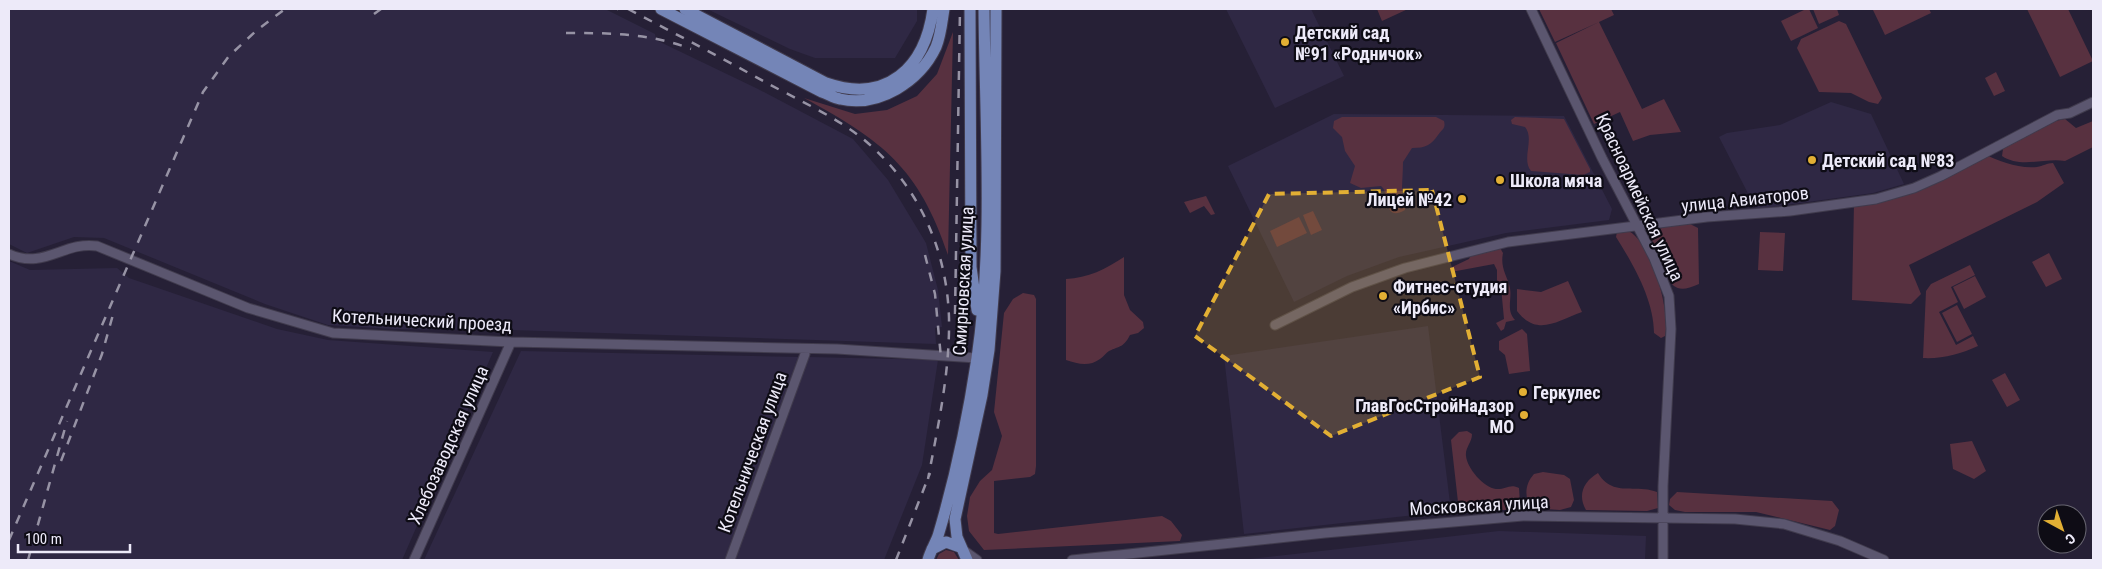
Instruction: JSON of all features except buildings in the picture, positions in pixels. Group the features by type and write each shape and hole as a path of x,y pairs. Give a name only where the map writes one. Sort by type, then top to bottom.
{"main road":[{"path":"661,9 822,92 840,99 860,101 892,92 920,71 936,46 944,9"},
{"path":"685,9 826,82 844,89 860,89 888,82 911,66 926,41 933,9"},
{"name":"Смирновская улица","path":"930,555 938,537 958,454 977,358 980,332 985,241 984,9"},
{"name":"Смирновская улица","path":"964,552 955,519 987,370 995,271 996,9"},
{"path":"970,14 971,267 980,332"},
{"name":"Смирновская улица","path":"930,555 946,542 964,552"}],"street":[{"name":"Красноармейская улица","path":"1531,9 1602,158 1663,278 1671,311 1663,560"},
{"name":"улица Авиаторов","path":"1275,325 1352,287 1430,261 1508,242 1707,217 1790,211 1876,199 1914,188 1941,176 2057,115 2070,113 2093,102"},
{"name":"Котельнический проезд","path":"9,254 31,260 46,258 83,244 97,246 248,308 333,333 511,342 837,349 977,358"},
{"name":"Хлебозаводская улица","path":"414,560 511,342"},
{"name":"Котельнический проезд","path":"762,348 805,354 884,353"},
{"name":"Котельническая улица","path":"730,560 805,354"},
{"name":"Московская улица","path":"1072,560 1325,532 1501,517 1736,519 1784,524 1840,541 1884,560"},
{"path":"964,552 976,560"}],"highlighted area":[{"path":"1432,190 1480,377 1331,436 1195,336 1269,194"}],"shaded area":[{"path":"9,9 605,9 655,34 656,40 758,89 853,139 888,180 926,243 938,290 942,327 935,328 936,344 512,330 394,329 328,325 265,304 104,238 74,237 27,253 9,244"},
{"path":"707,9 917,9 917,21 895,58 815,58 790,49"},
{"name":"Детский сад №91 «Родничок»","path":"1226,9 1311,9 1344,76 1275,108"},
{"path":"1377,9 1408,9 1382,21"},
{"path":"1539,9 1611,9 1614,15 1555,42"},
{"path":"1809,9 1818,28 1791,41 1781,21"},
{"path":"1813,9 1837,9 1839,15 1819,24"},
{"path":"1929,9 1931,13 1885,35 1873,10"},
{"path":"2027,9 2068,9 2093,61 2060,77"},
{"path":"1839,21 1846,24 1882,98 1878,104 1869,102 1851,93 1819,92 1797,48 1801,39"},
{"path":"1599,22 1642,109 1664,99 1681,132 1650,135 1633,141 1620,112 1594,124 1556,43"},
{"path":"953,32 948,255 937,225 924,200 911,178 895,160 856,128 804,98 855,114 887,110 917,96 937,74"},
{"path":"1996,72 2005,91 1994,96 1985,78"},
{"name":"Детский сад №83","path":"1831,102 1871,114 1904,184 1873,193 1756,209 1719,137 1727,133 1780,125"},
{"name":"Лицей №42","path":"1334,114 1564,116 1612,209 1609,220 1506,233 1399,257 1347,276 1294,302 1228,166"},
{"path":"1342,117 1436,117 1444,121 1444,127 1433,141 1425,147 1412,148 1403,162 1402,190 1405,210 1393,213 1390,210 1384,189 1381,186 1361,188 1350,183 1355,166 1345,151 1342,137 1333,128 1334,121"},
{"path":"1515,117 1564,119 1590,172 1583,175 1531,171 1527,161 1528,132 1525,127 1512,124 1511,120"},
{"path":"2065,119 2076,128 2093,121 2093,147 2065,161 2017,162 2002,156 2003,149 2009,145 2055,121"},
{"path":"1983,154 2023,167 2037,167 2053,163 2064,183 2037,202 1909,265 1921,294 1911,304 1852,300 1854,203 1914,187"},
{"path":"1206,196 1215,214 1211,215 1204,206 1190,213 1184,202"},
{"path":"1313,211 1322,230 1311,235 1303,215"},
{"path":"1299,217 1307,233 1277,247 1270,231"},
{"path":"1690,224 1698,228 1699,284 1682,289 1672,284 1668,278 1651,235 1652,231 1672,225"},
{"path":"1626,230 1635,236 1643,247 1657,277 1662,294 1666,325 1665,336 1661,338 1654,333 1646,295 1616,237 1617,232"},
{"path":"1760,232 1785,233 1783,271 1758,270"},
{"path":"1500,248 1503,253 1503,267 1510,288 1511,312 1515,320 1506,322 1504,329 1501,331 1496,323 1504,319 1501,287 1497,282 1497,270 1494,264 1451,272 1450,268 1469,259 1471,255"},
{"path":"2049,253 2062,279 2046,287 2032,262"},
{"path":"1124,257 1124,295 1130,310 1143,322 1144,328 1138,333 1130,335 1124,344 1109,351 1096,362 1083,364 1066,360 1066,279 1082,277 1096,272"},
{"path":"9,261 30,270 117,268 129,278 277,329 328,340 493,352 402,560 9,560"},
{"path":"1970,265 1975,275 1951,287 1958,302 1939,312 1956,345 1973,336 1978,346 1951,355 1923,358 1926,291 1931,284"},
{"path":"1975,276 1986,297 1964,309 1953,287"},
{"path":"1568,281 1582,312 1548,325 1540,325 1525,319 1517,311 1517,289 1541,292"},
{"path":"1023,293 1034,295 1036,299 1036,466 1035,474 1030,477 994,481 994,533 1162,516 1171,521 1182,535 1180,541 984,550 969,531 967,516 970,497 980,481 992,470 1002,436 994,412 1004,313 1013,299"},
{"path":"1957,305 1972,334 1957,342 1942,313"},
{"path":"1428,326 1451,511 1244,534 1224,356"},
{"path":"1522,329 1527,334 1530,371 1509,374 1505,355 1499,350 1499,341"},
{"path":"521,351 800,357 726,560 424,560"},
{"path":"809,357 938,360 922,465 884,560 735,560"},
{"path":"2005,373 2020,400 2007,407 1992,380"},
{"path":"1467,431 1472,434 1466,453 1469,466 1481,481 1491,488 1499,489 1513,486 1519,488 1520,503 1514,509 1480,512 1466,510 1458,502 1451,440 1459,432"},
{"path":"1972,441 1986,471 1974,479 1953,469 1950,444"},
{"path":"1543,472 1564,475 1570,479 1574,500 1571,507 1560,510 1531,508 1526,495 1527,486 1534,474"},
{"path":"1598,473 1604,481 1617,488 1657,492 1658,508 1647,511 1586,510 1582,499 1583,489 1589,480"},
{"path":"1677,492 1832,501 1839,510 1835,526 1830,530 1756,512 1685,512 1675,510 1669,505 1670,499"},
{"path":"1499,531 1646,536 1645,560 1241,560"},
{"path":"946,550 954,552 959,560 936,560 939,554"}],"railway":[{"path":"9,540 203,92 229,56 257,30 285,9"},
{"path":"374,14 381,9"},
{"path":"628,9 846,126 869,144 887,162 903,181 916,201 936,245 943,269 949,318 948,358 928,479"},
{"path":"955,314 960,9"},
{"path":"566,33 630,35 660,40 691,49"},
{"path":"925,255 935,294 941,358"},
{"path":"61,461 102,354 114,311"},
{"path":"28,560 67,421"},
{"path":"896,560 930,473"}],"place":[{"name":"Детский сад №91 «Родничок»","path":"1285,42"},
{"name":"Детский сад №83","path":"1812,160"},
{"name":"Школа мяча","path":"1500,180"},
{"name":"Лицей №42","path":"1462,199"},
{"name":"Фитнес-студия «Ирбис»","path":"1383,296"},
{"name":"Геркулес","path":"1523,392"},
{"name":"ГлавГосСтройНадзор МО","path":"1524,415"}]}
